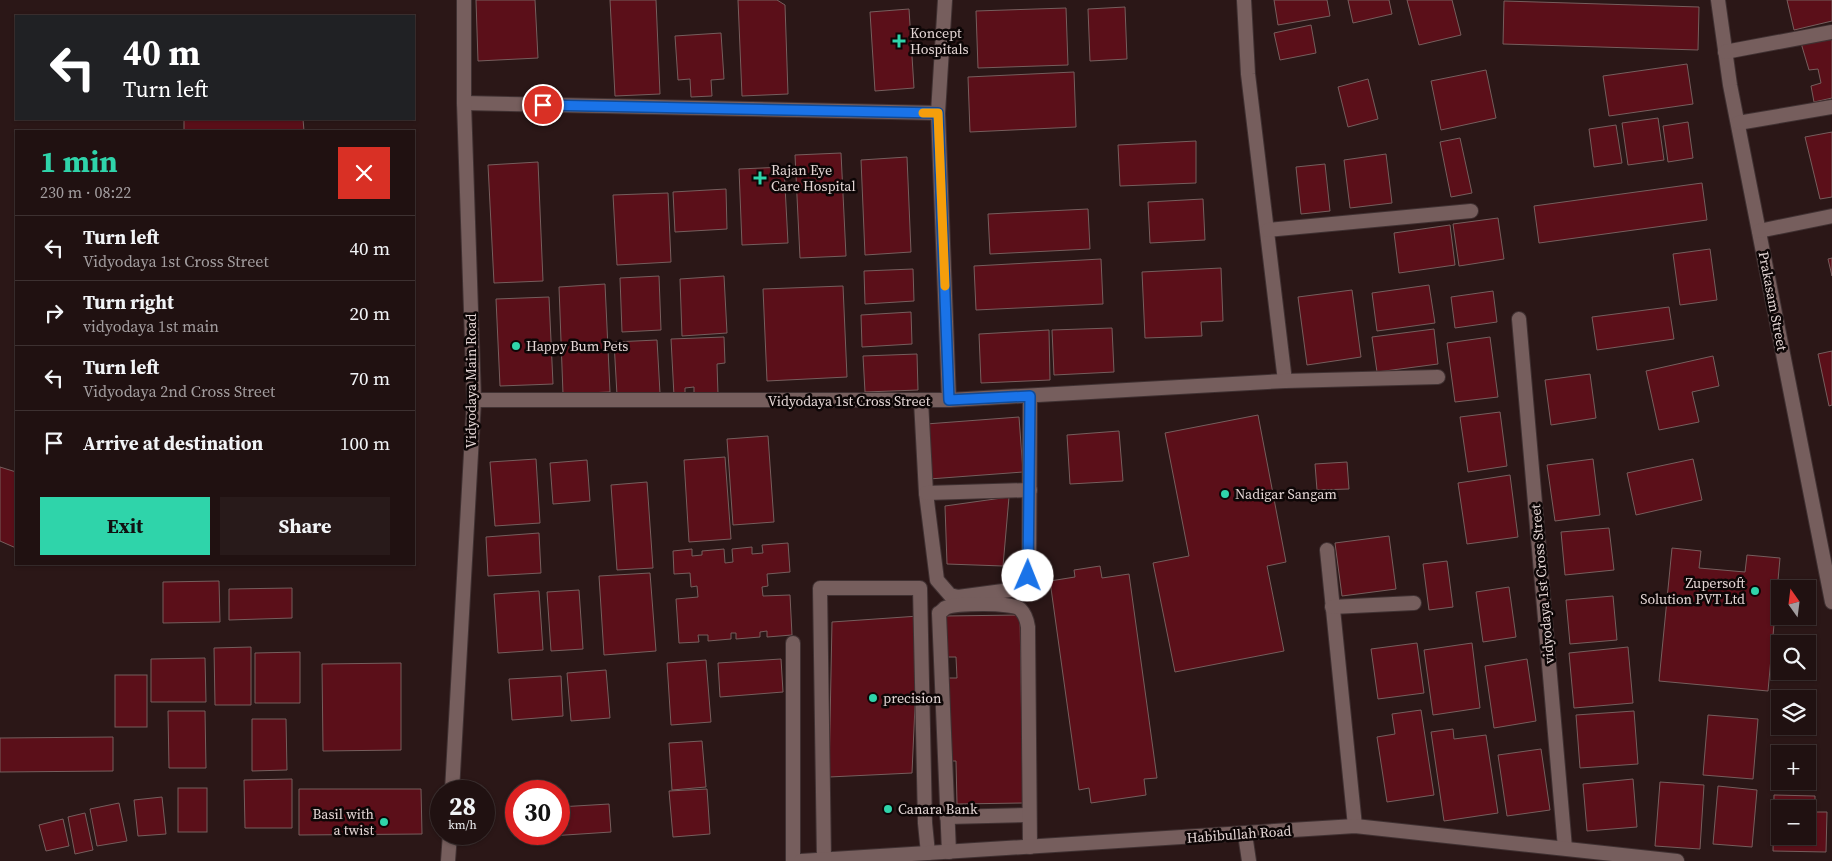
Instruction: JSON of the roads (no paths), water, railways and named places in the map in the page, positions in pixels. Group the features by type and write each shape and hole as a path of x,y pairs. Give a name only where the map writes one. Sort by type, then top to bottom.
{"street":[{"name":"Vidyodaya Main Road","path":"453,780 474,400 464,103 464,0"},
{"path":"945,0 938,113 949,400"},
{"path":"1244,0 1248,74 1285,381"},
{"name":"Prakasam Street","path":"1718,0 1738,123 1832,602"},
{"path":"1725,52 1832,32"},
{"path":"464,103 938,113"},
{"path":"1738,123 1832,107"},
{"path":"1268,230 1471,211"},
{"path":"1759,230 1832,216"},
{"name":"vidyodaya 1st Cross Street","path":"1519,320 1565,848"},
{"name":"Vidyodaya 1st Cross Street","path":"474,400 921,401 1285,381 1438,377"},
{"path":"921,401 926,493 937,580 950,595 958,597 1018,589 1028,576 1030,396"},
{"path":"926,493 1030,490"},
{"path":"1327,550 1355,826"},
{"path":"824,860 820,588 920,588 925,823 928,853"},
{"path":"1332,607 1414,603"},
{"path":"949,852 940,613 945,608 955,606 1009,605 1019,608 1026,616 1028,626 1030,847"},
{"path":"794,643 794,861"},
{"path":"947,817 1029,815"},
{"name":"Habibullah Road","path":"800,861 1355,826 1677,861"},
{"path":"1245,834 1249,861"},
{"path":"448,861 449,845"}],"place":[{"name":"Koncept Hospitals","path":"899,41"},
{"name":"Rajan Eye Care Hospital","path":"760,178"},
{"name":"Happy Bum Pets","path":"516,346"},
{"name":"Nadigar Sangam","path":"1225,494"},
{"name":"Zupersoft Solution PVT Ltd","path":"1755,591"},
{"name":"precision","path":"873,698"},
{"name":"Canara Bank","path":"888,809"},
{"name":"Basil with a twist","path":"384,822"}]}
